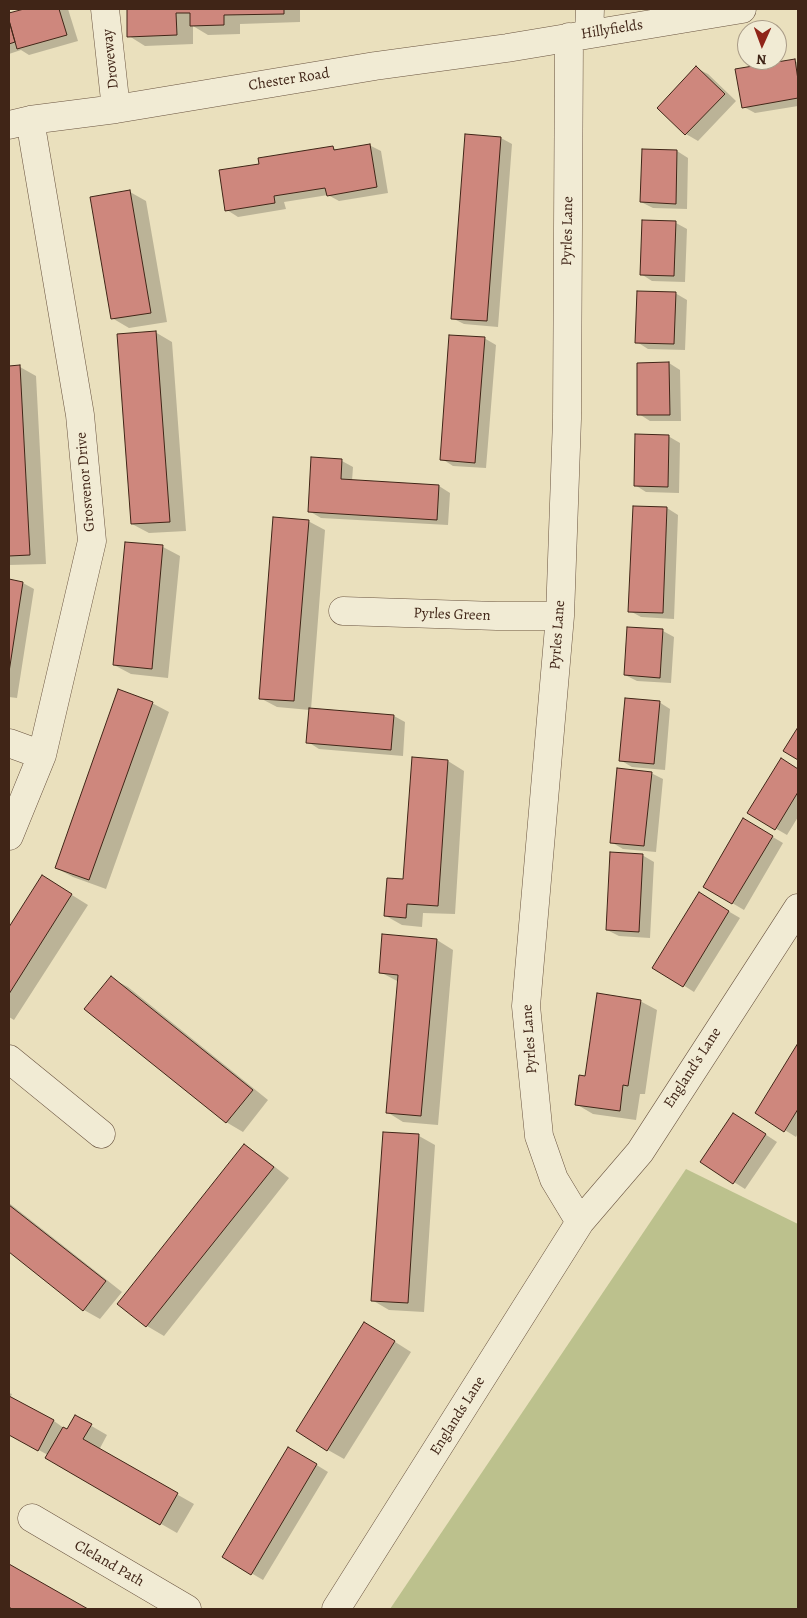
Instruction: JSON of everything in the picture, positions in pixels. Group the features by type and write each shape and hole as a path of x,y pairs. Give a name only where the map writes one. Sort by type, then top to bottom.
{"street":[{"name":"Droveway","path":"105,9 116,109"},
{"name":"Hillyfields","path":"583,27 742,9"},
{"name":"Chester Road","path":"20,123 365,68 507,48 583,27"},
{"name":"Pyrles Lane","path":"580,1222 554,1179 539,1136 526,1006 560,616 583,27"},
{"name":"Grosvenor Drive","path":"9,836 42,756 92,541 80,415 20,123"},
{"name":"Pyrles Green","path":"343,611 560,616"},
{"path":"9,743 42,756"},
{"name":"England's Lane","path":"580,1222 640,1152 798,908"},
{"path":"9,1059 101,1134"},
{"name":"Englands Lane","path":"336,1609 580,1222"},
{"name":"Cleland Path","path":"32,1518 187,1609"}],"green space":[{"path":"686,1169 798,1224 798,1609 390,1609"}],"building":[{"path":"24,9 59,9 67,35 17,49 9,20 9,13"},
{"path":"127,9 284,9 284,14 224,15 224,25 190,26 190,13 176,13 177,35 127,37"},
{"path":"9,21 15,42 9,44"},
{"path":"795,59 798,98 742,108 735,69 787,70 787,60"},
{"path":"696,66 725,94 685,135 657,108"},
{"path":"465,134 501,137 487,321 451,319"},
{"path":"370,144 377,187 327,196 325,188 274,196 275,203 225,211 219,170 259,164 258,158 333,146 334,150"},
{"path":"642,149 677,150 676,204 640,202"},
{"path":"130,190 151,313 111,319 90,197"},
{"path":"642,220 676,221 674,276 640,275"},
{"path":"637,291 676,292 674,344 635,343"},
{"path":"156,331 170,522 131,524 117,334"},
{"path":"449,335 485,337 475,463 440,460"},
{"path":"669,362 670,415 637,415 637,363"},
{"path":"20,365 30,555 9,556 9,366"},
{"path":"635,434 669,435 668,487 634,486"},
{"path":"311,457 342,459 341,479 439,485 437,520 308,512"},
{"path":"633,506 667,507 663,613 628,612"},
{"path":"273,517 309,520 294,701 259,699"},
{"path":"125,542 163,545 152,669 113,665"},
{"path":"9,579 23,582 9,672"},
{"path":"627,627 663,629 660,678 624,675"},
{"path":"118,689 153,702 89,880 55,868"},
{"path":"625,698 660,701 654,764 619,761"},
{"path":"309,708 394,715 391,750 306,743"},
{"path":"798,727 798,760 783,751"},
{"path":"412,757 448,760 438,906 407,904 406,918 384,916 387,878 403,879"},
{"path":"781,758 798,769 798,792 775,830 747,813"},
{"path":"617,768 652,772 644,846 610,843"},
{"path":"743,818 773,836 732,904 703,887"},
{"path":"610,852 643,854 639,932 606,930"},
{"path":"42,875 72,894 9,994 9,927"},
{"path":"699,892 729,911 683,987 652,968"},
{"path":"382,934 437,939 421,1116 386,1113 398,975 379,973"},
{"path":"111,976 253,1090 226,1123 84,1009"},
{"path":"597,993 641,1000 628,1086 623,1085 620,1111 575,1105 579,1075 585,1076"},
{"path":"798,1043 798,1109 784,1132 755,1113"},
{"path":"733,1113 766,1134 733,1184 700,1162"},
{"path":"383,1132 419,1134 408,1303 371,1301"},
{"path":"244,1144 274,1167 146,1327 117,1304"},
{"path":"9,1205 106,1281 83,1311 9,1252"},
{"path":"364,1322 395,1341 327,1451 296,1431"},
{"path":"9,1396 54,1420 38,1451 9,1435"},
{"path":"75,1415 92,1424 83,1439 178,1493 160,1525 45,1458 63,1427 67,1429"},
{"path":"288,1447 317,1464 251,1575 222,1557"},
{"path":"9,1564 88,1609 12,1609 9,1607"}]}
